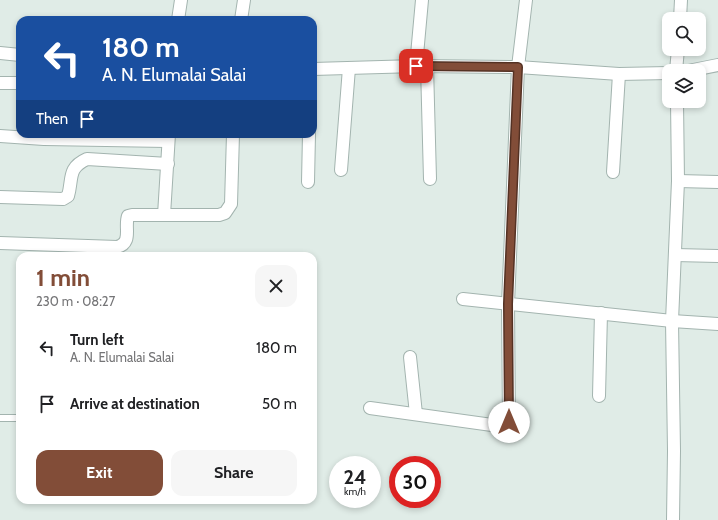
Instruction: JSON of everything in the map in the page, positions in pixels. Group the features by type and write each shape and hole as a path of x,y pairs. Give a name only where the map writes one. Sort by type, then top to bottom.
{"street":[{"path":"179,16 181,0"},
{"path":"242,16 244,0"},
{"path":"422,0 421,66 430,179"},
{"path":"370,408 492,425 509,422 508,304 518,67 526,0"},
{"path":"680,12 681,0"},
{"path":"0,53 16,55"},
{"path":"706,67 718,65"},
{"path":"317,69 421,66 518,67 619,74 662,74"},
{"path":"341,170 349,68"},
{"path":"613,172 619,74"},
{"path":"0,83 16,83"},
{"path":"673,520 674,451 672,321 678,181 677,108"},
{"path":"0,136 16,137"},
{"path":"29,138 169,138 164,215"},
{"path":"0,243 117,247 122,246 127,239 127,219 128,216 132,214 225,214 231,204 233,138"},
{"path":"308,182 309,138"},
{"path":"0,197 63,199 68,196 73,172 76,166 87,159 168,164"},
{"path":"678,181 718,182"},
{"path":"675,255 718,256"},
{"path":"463,299 672,321 718,324"},
{"path":"599,396 601,313"},
{"path":"410,357 416,414"}],"lane":[{"path":"0,418 16,418"}],"route":[{"path":"416,66 518,67 508,304 509,422"}]}
